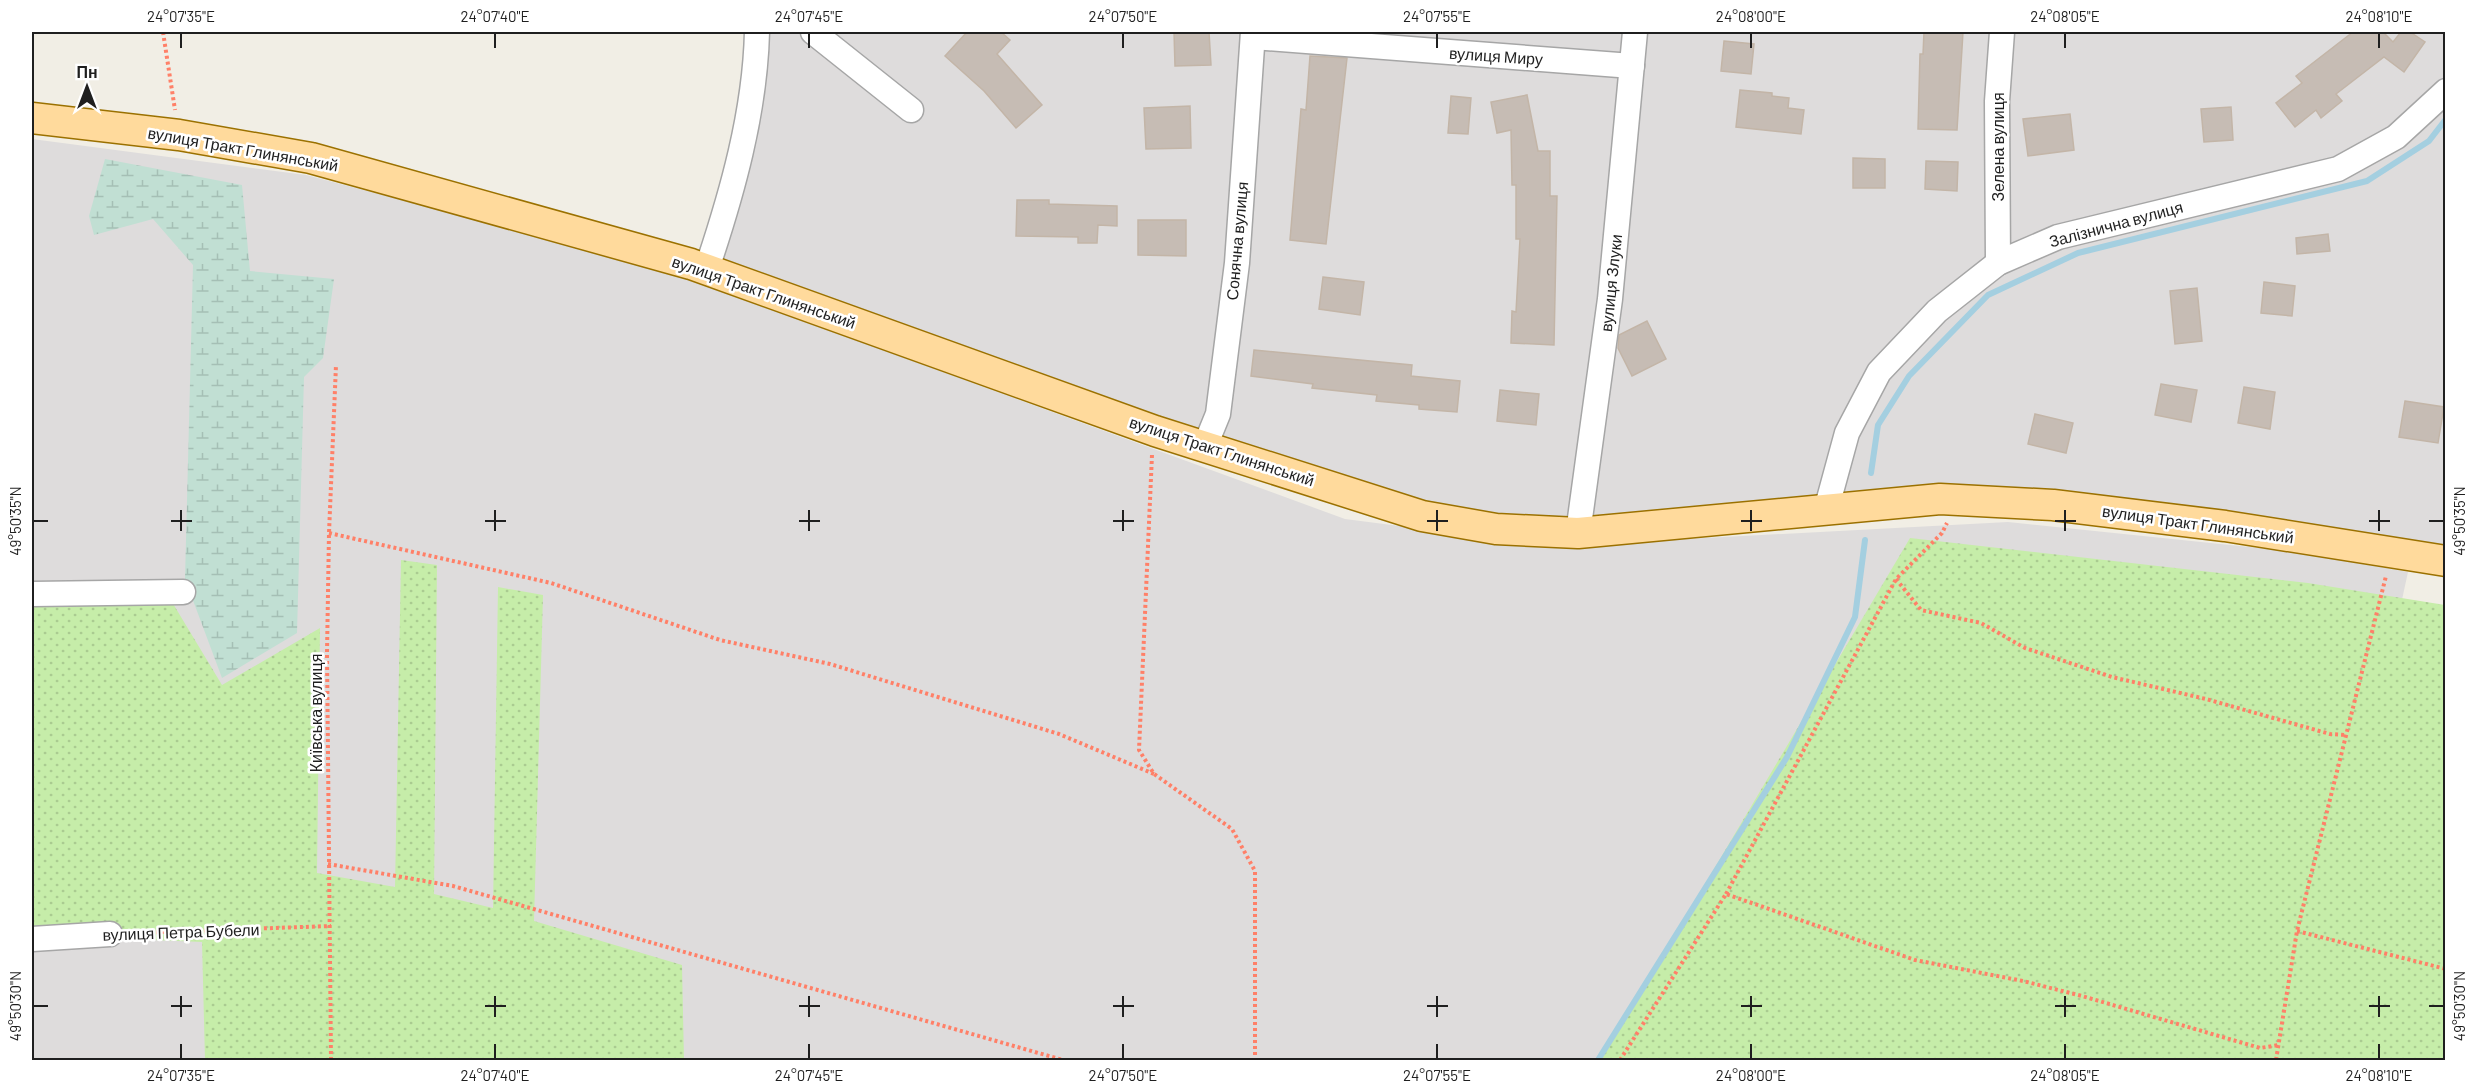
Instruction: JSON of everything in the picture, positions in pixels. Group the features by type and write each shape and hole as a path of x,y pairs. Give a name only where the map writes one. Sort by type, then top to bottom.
{"main road":[{"name":"вулиця Тракт Глинянський","path":"32,118 179,135 311,158 679,261 1155,431 1422,516 1496,529 1578,533 1940,499 2053,505 2225,526 2445,561"}],"street":[{"path":"706,271 728,206 745,133 757,49 757,32"},
{"path":"813,32 911,111"},
{"name":"вулиця Злуки","path":"1578,533 1611,299 1635,32"},
{"name":"Зелена вулиця","path":"1998,263 1997,101 2002,32"},
{"name":"вулиця Миру","path":"1253,34 1632,66"},
{"name":"Сонячна вулиця","path":"1205,446 1218,414 1237,262 1253,34"},
{"name":"Залізнична вулиця","path":"1826,510 1847,433 1879,372 1937,311 1998,263 2058,237 2338,169 2396,137 2445,91"},
{"path":"32,594 183,592"},
{"name":"вулиця Петра Бубели","path":"32,939 110,934"}],"path":[{"path":"163,32 179,135"},
{"name":"Київська вулиця","path":"332,1060 328,864 329,533 336,365"},
{"path":"1154,774 1139,750 1151,470 1155,431"},
{"path":"1620,1060 1726,894 1896,579 1942,533 1959,500"},
{"path":"329,533 551,583 720,640 830,664 1059,734 1154,774 1232,829 1255,871 1255,1060"},
{"path":"2276,1060 2297,931 2392,554"},
{"path":"1896,579 1921,610 1980,623 2025,648 2112,677 2206,699 2330,734 2346,735"},
{"path":"328,864 453,886 1063,1060"},
{"path":"1726,894 1915,960 2024,981 2260,1048 2279,1045"},
{"name":"вулиця Петра Бубели","path":"110,934 331,926"},
{"path":"2297,931 2445,969"}],"shaded area":[{"path":"751,32 2445,32 2445,561 2053,505 1496,529 706,271 728,180"},
{"path":"32,139 306,175 540,236 688,279 1345,519 1555,546 2008,522 2289,551 2408,572 2302,1060 32,1060"}],"green space":[{"path":"105,159 242,185 250,271 334,279 323,358 304,377 297,633 222,678 185,579 193,265 153,219 94,235 89,216"},
{"path":"1910,538 2308,583 2445,605 2445,1060 1601,1060"},
{"path":"401,560 437,565 434,894 493,908 498,587 543,595 534,921 682,965 684,1060 205,1060 202,942 32,935 32,605 172,602 222,685 320,628 317,873 395,887"}],"building":[{"path":"967,32 1001,32 1010,40 997,54 1042,105 1016,128 984,91 945,56"},
{"path":"1174,32 1209,32 1211,65 1175,66"},
{"path":"1924,32 1963,32 1957,130 1918,129 1920,54 1923,54"},
{"path":"2353,32 2383,32 2393,42 2401,32 2410,32 2425,42 2404,72 2384,57 2336,94 2342,101 2321,118 2316,110 2295,127 2276,103 2302,83 2296,76"},
{"path":"1724,41 1754,44 1751,74 1721,71"},
{"path":"1310,56 1347,58 1326,244 1290,240 1301,109 1306,110"},
{"path":"1740,90 1772,93 1772,96 1789,98 1788,108 1804,110 1801,134 1736,127"},
{"path":"1527,95 1538,151 1550,151 1550,196 1557,196 1554,345 1511,343 1512,311 1516,312 1520,239 1516,239 1516,185 1512,185 1511,130 1497,133 1491,102"},
{"path":"1451,96 1471,98 1468,134 1448,133"},
{"path":"1190,106 1191,148 1146,149 1144,108"},
{"path":"2231,107 2233,140 2204,142 2201,109"},
{"path":"2070,114 2074,150 2028,156 2023,119"},
{"path":"1853,158 1885,159 1885,188 1853,188"},
{"path":"1926,161 1958,162 1957,191 1925,189"},
{"path":"1017,200 1049,200 1049,204 1117,206 1117,226 1098,225 1097,243 1078,243 1078,237 1016,236"},
{"path":"1138,220 1186,220 1186,256 1138,255"},
{"path":"2328,234 2330,251 2297,254 2296,238"},
{"path":"1323,277 1364,282 1360,315 1319,309"},
{"path":"2264,282 2295,286 2292,316 2261,313"},
{"path":"2197,288 2202,341 2175,344 2170,291"},
{"path":"1647,321 1666,359 1632,376 1618,348 1619,335"},
{"path":"1254,350 1412,365 1411,376 1460,381 1457,412 1419,409 1419,405 1376,401 1377,395 1312,388 1313,384 1251,376"},
{"path":"2161,384 2197,390 2191,422 2155,415"},
{"path":"2244,387 2275,392 2270,429 2238,423"},
{"path":"1500,390 1539,394 1536,425 1497,421"},
{"path":"2405,401 2444,407 2438,443 2399,437"},
{"path":"2035,414 2073,423 2066,453 2028,444"}],"waterway":[{"path":"1871,473 1878,425 1909,376 1988,295 2078,253 2367,181 2429,141 2446,119"},
{"path":"1598,1060 1787,757 1855,617 1865,540"}]}
